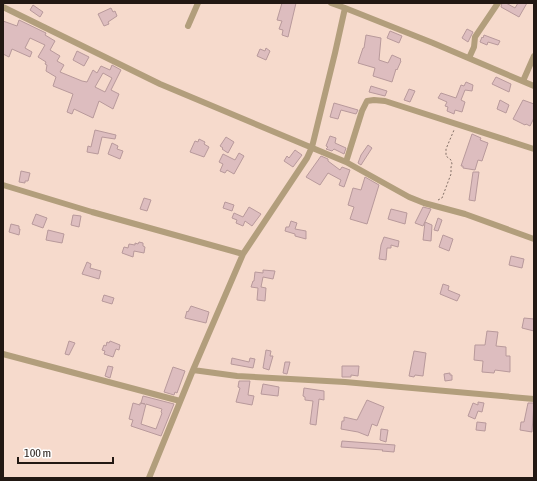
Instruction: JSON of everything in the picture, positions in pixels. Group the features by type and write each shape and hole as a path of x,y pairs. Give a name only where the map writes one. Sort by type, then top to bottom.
{"street":[{"path":"188,26 198,3"},
{"path":"331,3 469,58 534,86"},
{"path":"469,58 474,47 475,37 498,3"},
{"path":"3,7 160,84 346,162 409,197 465,214 534,239"},
{"path":"149,478 193,370 243,254 307,158 312,147 345,8"},
{"path":"522,81 534,56"},
{"path":"346,162 362,111 367,101 374,100 385,101 534,149"},
{"path":"3,186 243,254"},
{"path":"3,354 180,401"},
{"path":"193,370 238,376 345,382 534,399"}],"path":[{"path":"435,206 438,200 442,198 451,174 452,164 451,160 446,156 446,149 458,125"}],"building":[{"path":"282,3 296,3 288,37 282,35 283,30 279,29 282,21 277,20"},
{"path":"502,3 506,3 515,8 518,3 527,3 519,17 501,7"},
{"path":"33,5 43,12 40,17 30,10"},
{"path":"111,8 113,12 115,11 117,16 108,22 109,24 104,26 98,14"},
{"path":"19,20 46,33 45,35 55,41 50,50 60,56 57,61 64,65 60,72 87,82 93,70 97,73 101,66 110,70 112,65 121,70 111,90 119,94 113,109 99,101 93,118 74,109 72,114 67,112 73,94 53,86 56,77 46,71 46,62 38,57 45,45 30,38 25,48 32,52 30,57 12,49 9,57 3,54 3,21 17,26","holes":["103,73 112,78 105,92 95,87"]},
{"path":"467,29 473,32 468,42 462,38"},
{"path":"390,31 402,36 399,43 387,38"},
{"path":"366,35 381,38 379,60 388,63 392,55 401,59 392,82 373,76 375,68 358,63 364,48"},
{"path":"484,35 500,41 498,45 488,42 487,45 480,42"},
{"path":"266,48 270,51 266,60 257,56 260,49 265,51"},
{"path":"77,51 89,57 84,66 73,60"},
{"path":"496,77 511,84 509,92 492,84"},
{"path":"466,82 473,85 472,91 465,90 461,100 465,102 462,112 455,110 454,114 447,111 448,107 445,106 447,102 438,98 441,93 456,98 461,85 464,86"},
{"path":"371,86 387,91 385,96 369,92"},
{"path":"409,89 415,91 410,102 404,100"},
{"path":"500,100 509,105 506,113 497,109"},
{"path":"523,100 534,104 534,118 530,126 513,119"},
{"path":"334,103 358,110 356,114 341,110 338,119 330,117"},
{"path":"95,130 116,135 115,139 102,137 98,154 87,152 88,146 91,147"},
{"path":"472,134 481,138 480,140 488,143 482,161 478,160 475,170 463,168 463,166 461,166"},
{"path":"330,136 336,138 335,143 346,148 344,154 334,149 332,151 326,149 328,147 326,146"},
{"path":"226,137 234,142 228,153 220,146"},
{"path":"199,139 205,142 204,144 209,147 204,157 190,152 195,141 198,142"},
{"path":"112,143 118,146 117,149 123,151 120,159 108,154"},
{"path":"368,145 372,148 361,165 358,163 361,155"},
{"path":"295,150 302,155 293,167 284,161 287,156 289,158"},
{"path":"239,153 244,156 234,174 227,170 225,173 220,171 223,164 219,162 223,154 235,160"},
{"path":"321,156 328,159 328,161 340,170 342,167 350,170 344,187 339,185 341,180 328,173 320,185 306,177"},
{"path":"21,171 30,173 28,181 25,181 25,183 19,182"},
{"path":"473,172 479,172 475,201 469,200"},
{"path":"365,177 379,185 367,224 350,219 354,207 348,205 353,188 361,190"},
{"path":"144,198 151,200 147,211 140,209"},
{"path":"225,202 234,205 232,211 223,208"},
{"path":"249,207 261,214 252,226 245,221 243,226 236,223 237,220 232,218 234,213 243,217"},
{"path":"423,207 431,209 423,226 415,223"},
{"path":"391,209 407,213 405,224 388,219"},
{"path":"36,214 47,218 43,228 32,224"},
{"path":"73,215 81,216 79,227 71,225"},
{"path":"438,218 442,220 438,231 434,230"},
{"path":"291,221 297,223 295,229 306,231 306,239 285,231 286,227 289,227"},
{"path":"425,222 432,225 431,241 423,240"},
{"path":"11,224 19,226 19,235 9,232"},
{"path":"48,230 64,234 62,243 46,240"},
{"path":"443,235 453,239 449,251 439,247"},
{"path":"384,237 399,241 398,247 391,245 391,248 387,248 386,260 379,259"},
{"path":"139,242 143,243 143,246 145,247 144,253 134,251 133,257 122,253 124,247 128,248 129,244 135,245 135,243 138,244"},
{"path":"511,256 524,259 522,268 509,265"},
{"path":"87,262 91,264 90,268 101,271 99,279 82,274"},
{"path":"263,270 275,271 273,279 263,277 261,287 266,288 265,301 257,300 258,288 251,287 254,281 255,272 263,273"},
{"path":"443,284 449,286 448,290 460,295 457,301 440,294"},
{"path":"104,295 114,298 112,304 102,301"},
{"path":"191,306 209,312 206,323 185,318 187,311 188,312"},
{"path":"524,318 534,319 534,331 522,328"},
{"path":"487,331 498,332 496,346 506,347 506,356 510,356 510,372 495,370 494,373 482,372 483,361 474,360 475,345 485,345"},
{"path":"69,341 75,343 69,355 65,354"},
{"path":"110,341 120,345 119,350 116,349 113,357 104,354 105,351 102,350 104,345 106,346 107,342 109,343"},
{"path":"266,350 271,351 270,356 273,356 269,370 263,368"},
{"path":"414,351 426,353 423,376 409,376"},
{"path":"232,358 249,362 250,358 255,359 253,368 231,364"},
{"path":"285,362 290,362 287,374 283,373"},
{"path":"108,366 113,367 110,378 105,376"},
{"path":"342,366 359,366 358,376 351,375 351,377 342,377"},
{"path":"173,367 185,371 177,393 175,392 174,395 164,392"},
{"path":"450,373 450,375 452,375 452,380 445,381 444,374"},
{"path":"239,381 250,381 248,395 254,396 252,405 236,402 240,388 238,387"},
{"path":"263,384 279,387 278,396 261,394"},
{"path":"304,388 324,391 324,400 319,399 316,425 310,424 313,401 305,400 305,397 303,396"},
{"path":"143,396 174,404 161,436 131,426 133,420 129,419 133,403 140,405 140,403 145,404 141,403","holes":["146,404 162,409 156,429 141,424"]},
{"path":"367,400 384,407 377,426 372,424 368,436 358,432 341,429 344,417 357,420"},
{"path":"478,402 484,403 482,412 478,411 475,419 468,416 473,403 478,405"},
{"path":"528,403 534,403 532,432 520,430 521,422 524,422"},
{"path":"477,422 486,423 485,431 476,430"},
{"path":"381,429 388,430 386,442 380,440"},
{"path":"342,441 395,445 394,452 341,447"}]}
